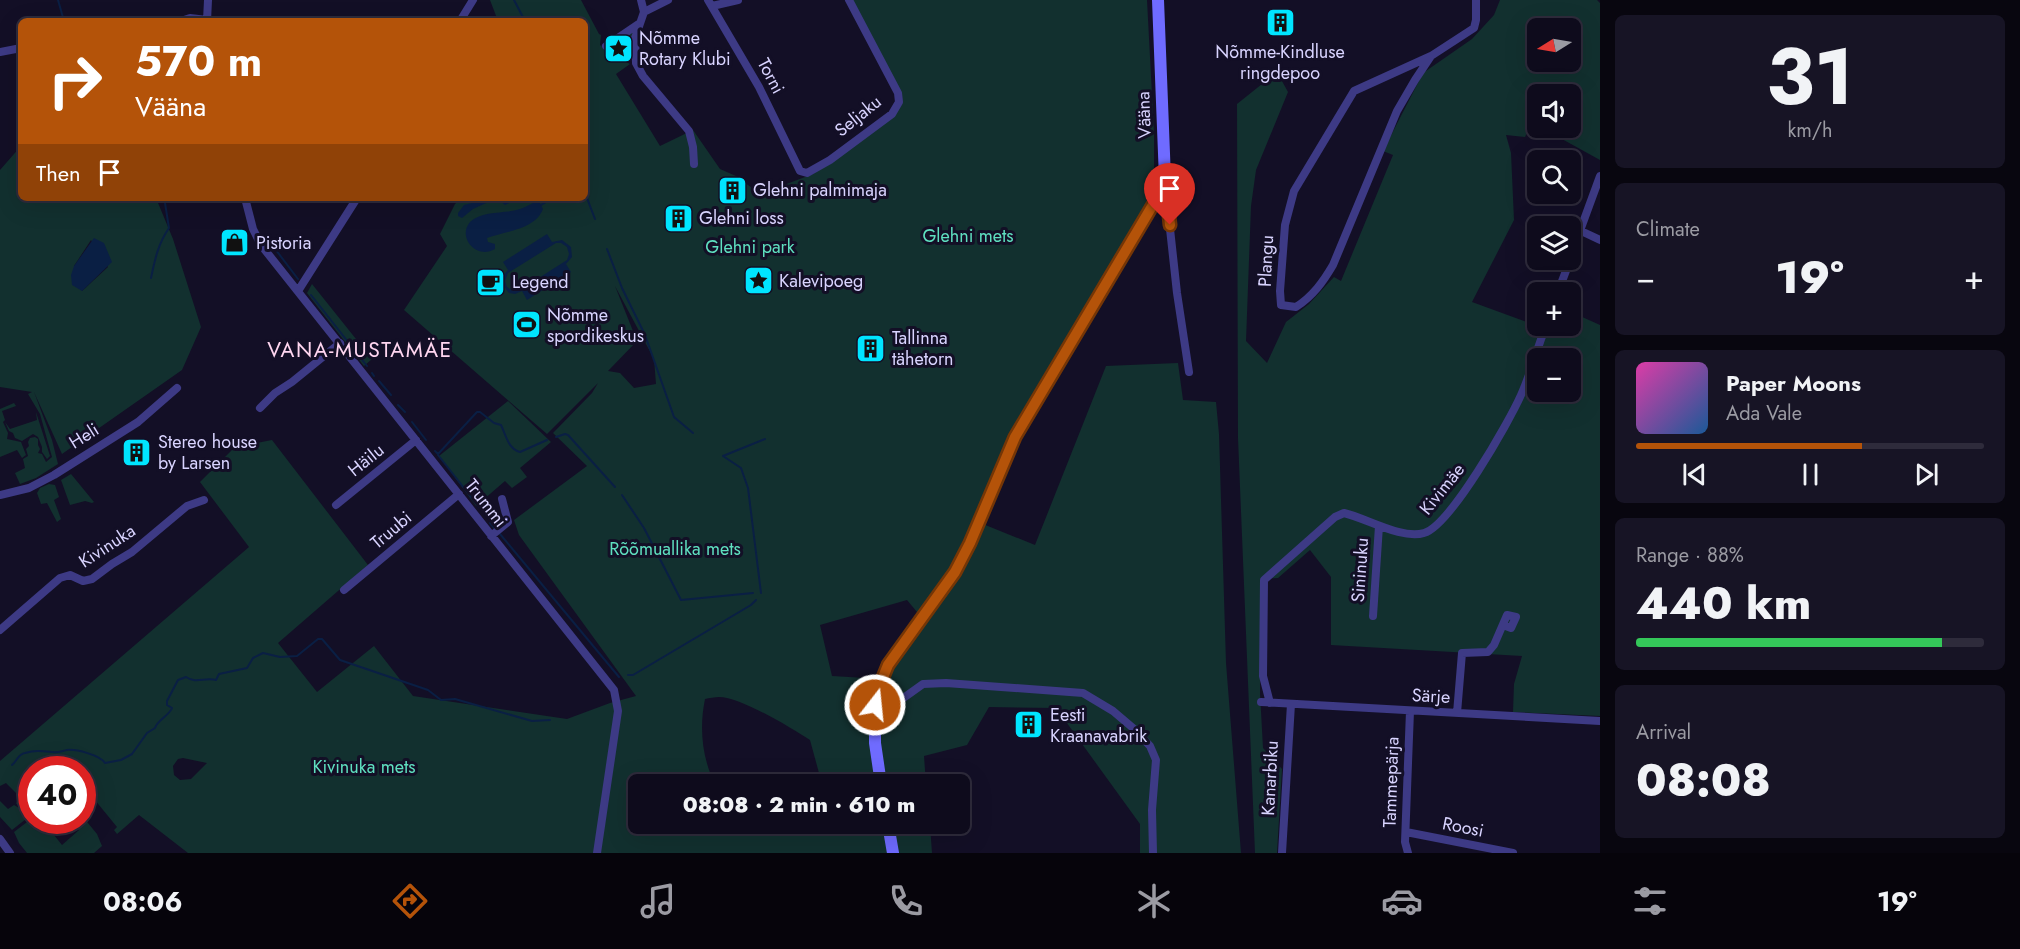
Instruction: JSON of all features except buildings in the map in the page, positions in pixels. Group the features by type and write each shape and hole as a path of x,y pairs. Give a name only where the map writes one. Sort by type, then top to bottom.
{"street":[{"path":"207,18 208,0"},
{"path":"462,18 473,0"},
{"path":"641,0 644,12 635,38 636,63 689,131 694,164"},
{"path":"644,12 668,0"},
{"path":"710,3 738,0"},
{"name":"Seljaku","path":"800,171 807,173 830,160 892,114 899,102 898,93 849,0"},
{"name":"Vääna","path":"1158,0 1165,179 1177,293 1189,372"},
{"name":"Plangu","path":"1431,56 1397,111 1333,265 1323,282 1296,307 1281,305 1285,225 1294,191 1354,91 1431,56 1474,28 1476,0"},
{"name":"Torni","path":"710,3 759,87 800,171"},
{"path":"606,46 640,22"},
{"path":"0,52 18,49"},
{"path":"1600,176 1581,231 1600,240"},
{"path":"880,774 875,743 875,705 877,692 888,665 955,572 970,543 1015,437 1154,203 1165,179"},
{"name":"Trummi","path":"246,201 253,229 261,245 611,685 616,696 618,711 597,853"},
{"path":"298,291 355,201"},
{"name":"Kivimäe","path":"1265,702 1264,580 1335,517 1344,513 1396,531 1426,533 1452,508 1484,463 1521,394 1542,336"},
{"path":"260,408 275,393 340,343"},
{"name":"Heli","path":"0,495 29,488 54,475 138,422 177,388"},
{"name":"Häilu","path":"336,505 416,440"},
{"name":"Truubi","path":"344,590 459,494"},
{"path":"491,536 508,522 502,499"},
{"name":"Kivinuka","path":"0,630 60,578 70,575 83,582 92,579 132,552 187,506 204,500"},
{"name":"Sininuku","path":"1373,616 1379,526"},
{"path":"1457,713 1462,653 1488,652 1494,645 1503,625"},
{"path":"875,705 902,699 923,684 946,683 1083,693 1113,711 1150,746 1156,760 1152,810 1153,853"},
{"name":"Särje","path":"1265,702 1600,721"},
{"name":"Kanarbiku","path":"1282,853 1292,704"},
{"name":"Tammepärja","path":"1408,853 1406,832 1410,711"},
{"name":"Roosi","path":"1406,832 1513,853"},
{"path":"890,834 893,853"},
{"path":"0,839 10,853"}],"green space":[{"path":"490,0 581,0 601,35 600,45 612,56 630,64 616,74 660,146 693,130 720,169 736,176 760,194 813,174 892,114 899,102 849,0 1147,0 1154,133 1154,203 1015,437 978,522 1035,545 1106,366 1178,363 1183,400 1216,402 1226,663 1241,853 1140,853 1140,824 1056,708 989,707 967,745 924,756 925,774 819,774 810,740 766,714 740,702 728,698 710,698 705,699 702,732 707,764 711,774 628,774 628,834 931,834 932,853 188,853 139,815 117,834 114,830 117,827 96,801 96,756 18,756 18,795 6,783 0,786 0,761 249,547 200,482 235,447 272,440 368,565 278,643 317,692 374,646 413,696 567,719 636,696 519,535 514,520 587,466 553,433 592,393 598,383 547,434 404,310 447,246 440,234 458,201 588,201 588,18 497,18","holes":["615,286 654,359 656,384 634,388 620,373 608,371 637,341","907,600 922,618 882,679 832,676 820,625","178,759 207,763 191,779 180,780 174,775 173,766"]},
{"path":"1500,0 1597,0 1600,3 1600,160 1560,138 1581,138 1581,84 1527,84 1527,133 1525,137 1506,135 1511,153 1514,220 1472,302 1527,322 1527,336 1581,336 1581,316 1600,325 1600,716 1513,712 1514,684 1522,656 1331,645 1331,577 1310,550 1278,578 1260,579 1260,693 1263,748 1282,769 1277,853 1255,853 1238,438 1237,104 1277,72 1288,92 1256,170 1251,206 1246,341 1267,363 1286,322 1309,304 1334,277 1341,281 1393,155 1383,151 1423,73 1472,39 1494,15"},
{"path":"633,29 632,60 611,50 610,46"},
{"path":"18,149 18,201 157,201 173,239 201,327 182,370 62,454 34,392 52,440 58,464 36,478 20,484 15,473 25,468 23,459 28,456 26,449 30,438 38,439 40,449 38,453 42,454 46,462 52,457 40,414 28,394 32,392 0,387 0,170","holes":["91,240 108,267 82,291 74,266"]},
{"path":"312,284 372,359 364,366 307,293"},
{"path":"508,401 551,442 520,468 527,477 512,488 505,481 476,506 439,456"},
{"path":"14,403 16,406 2,411 5,420 3,422 8,433 7,439 21,442 26,455 22,458 17,450 0,457 0,409"},
{"path":"36,412 50,456 47,459 42,452 38,437 33,434 22,441 15,438 5,422 10,429 37,420"},
{"path":"71,474 94,502 85,501 70,505 61,480"},
{"path":"49,484 55,485 59,497 54,500 61,519 57,522 47,503 41,504 37,493 40,488"},
{"path":"0,801 8,809 14,805 18,807 18,825 12,830 0,817"},
{"path":"18,829 18,834 53,834 62,845 74,834 96,833 102,846 94,853 27,853 14,832"}],"water":[{"path":"491,201 473,209 462,218 458,216 464,205"},
{"path":"500,201 513,201 505,205"},
{"path":"538,201 543,209 539,216 527,226 487,238 488,242 495,244 495,249 481,252 470,245 467,240 467,228 475,218 487,214 514,211"},
{"path":"547,234 552,242 562,240 571,247 572,257 566,264 571,272 527,300 522,291 515,294 509,293 502,284 503,276 508,270 503,262","holes":["556,243 567,247 569,254 567,260 520,290 513,291 507,287 505,281 508,273"]},
{"path":"94,238 104,243 112,262 82,291 72,285 71,275 74,266"}],"waterway":[{"path":"58,0 63,18"},
{"path":"514,0 523,18"},
{"path":"151,278 160,246 169,228 163,201"},
{"path":"588,201 595,219"},
{"path":"541,205 546,202"},
{"path":"266,237 298,279"},
{"path":"607,249 622,288 645,335 674,417 693,433"},
{"path":"311,295 367,366"},
{"path":"379,381 391,395"},
{"path":"398,405 405,412"},
{"path":"435,451 438,454 477,412 501,425 508,441 520,452 547,440"},
{"path":"412,422 426,440"},
{"path":"556,437 568,435 615,487"},
{"path":"761,593 748,488 741,468 723,456 765,439"},
{"path":"438,455 479,507"},
{"path":"622,495 644,528 681,600 753,593"},
{"path":"490,523 495,529"},
{"path":"500,534 619,677"},
{"path":"628,675 633,675 756,600"},
{"path":"12,765 21,755 36,751 71,750 93,755 105,763 121,760 132,754 147,733 155,728 170,711 172,708 167,705 167,701 178,680 186,677 193,680 216,680 219,674 247,668 253,658 263,653 280,657 297,656 318,639 322,639 340,660 428,690 441,700 455,699 532,721 550,720"}],"place":[{"name":"Nõmme-Kindluse ringdepoo","path":"1280,23"},
{"name":"Nõmme Rotary Klubi","path":"618,48"},
{"name":"Glehni palmimaja","path":"732,190"},
{"name":"Glehni loss","path":"678,218"},
{"name":"Pistoria","path":"235,243"},
{"name":"Kalevipoeg","path":"758,281"},
{"name":"Legend","path":"491,282"},
{"name":"Nõmme spordikeskus","path":"526,325"},
{"name":"Tallinna tähetorn","path":"871,348"},
{"name":"Stereo house by Larsen","path":"137,452"},
{"name":"Eesti Kraanavabrik","path":"1029,725"}],"district":[{"name":"VANA-MUSTAMÄE","path":"360,350"}],"route":[{"path":"875,705 877,692 888,665 955,572 970,543 1015,437 1154,203 1165,179 1170,225"}],"park label":[{"name":"Glehni mets","path":"968,236"},
{"name":"Glehni park","path":"750,247"},
{"name":"Rõõmuallika mets","path":"675,549"},
{"name":"Kivinuka mets","path":"364,767"}]}
